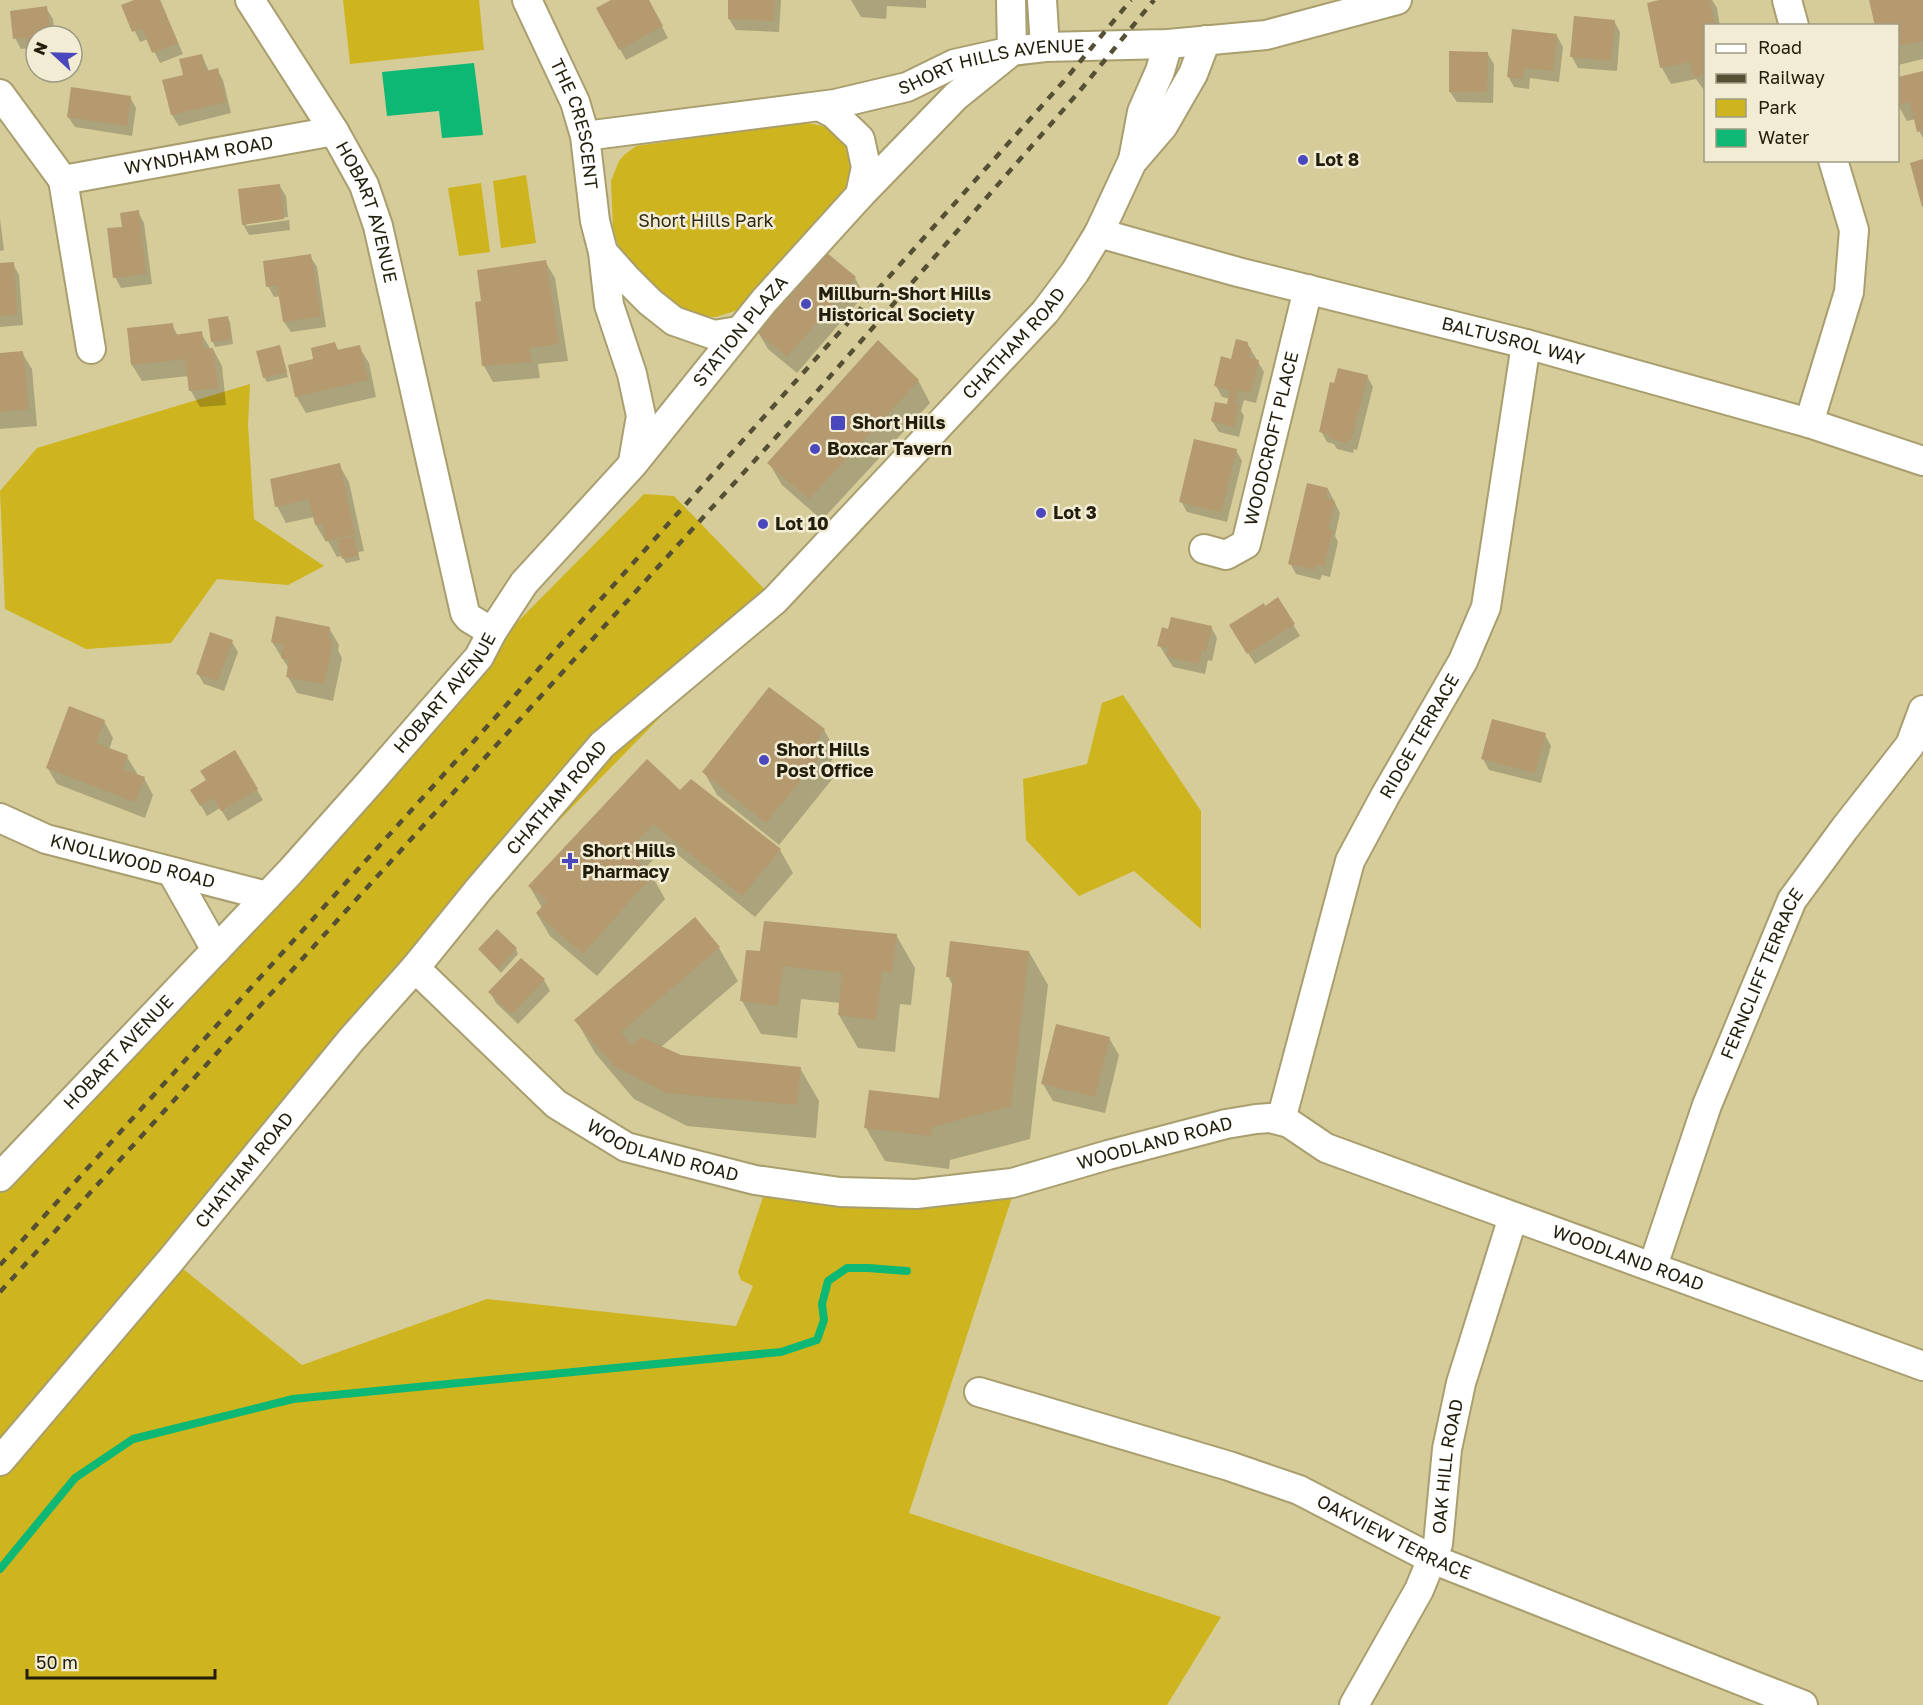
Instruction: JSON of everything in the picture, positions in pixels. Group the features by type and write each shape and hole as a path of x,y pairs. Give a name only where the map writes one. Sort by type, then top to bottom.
{"street":[{"name":"HOBART AVENUE","path":"0,1177 267,896 372,780 479,657 492,632 465,613 378,226 364,185 334,131 250,0"},
{"name":"THE CRESCENT","path":"527,0 575,102 585,136 595,221 603,252 609,305 632,374 641,416 633,464"},
{"path":"1011,0 1012,51"},
{"path":"1042,0 1045,47"},
{"name":"SHORT HILLS AVENUE","path":"585,136 821,107 907,87 954,64 1012,51 1045,47 1168,44 1266,35 1397,0"},
{"path":"1787,0 1793,24"},
{"name":"CHATHAM ROAD","path":"1132,162 1163,126 1193,74 1206,40"},
{"name":"CHATHAM ROAD","path":"0,1461 171,1260 351,1040 415,968 602,745 775,600 1045,312 1075,272 1098,233 1132,162 1142,112 1160,71 1168,44"},
{"name":"STATION PLAZA","path":"492,632 524,583 633,464 738,331 860,195 956,96 1012,51"},
{"path":"0,94 63,180 91,349"},
{"path":"821,107 834,114 860,139 866,167 860,195"},
{"name":"WYNDHAM ROAD","path":"63,180 334,131"},
{"path":"1809,423 1849,292 1854,230 1834,162"},
{"name":"BALTUSROL WAY","path":"1098,233 1238,272 1526,344 1809,423 1923,461"},
{"name":"THE CRESCENT","path":"603,252 650,302 674,321 714,335 738,331"},
{"name":"WOODCROFT PLACE","path":"1204,549 1226,555 1246,544 1308,289"},
{"name":"RIDGE TERRACE","path":"1281,1120 1350,861 1385,795 1463,661 1486,607 1526,344"},
{"name":"FERNCLIFF TERRACE","path":"1653,1266 1707,1106 1792,900 1910,745 1923,710"},
{"name":"KNOLLWOOD ROAD","path":"0,818 46,839 267,896"},
{"path":"172,872 216,950"},
{"name":"WOODLAND ROAD","path":"415,968 556,1104 626,1146 755,1180 840,1192 916,1194 1017,1182 1108,1155 1235,1122 1256,1119 1281,1120 1326,1148 1923,1366"},
{"name":"OAK HILL ROAD","path":"1354,1705 1419,1590 1438,1544 1447,1449 1461,1383 1513,1217"},
{"name":"OAKVIEW TERRACE","path":"979,1392 1229,1466 1299,1490 1432,1558 1803,1705"}],"green space":[{"path":"343,0 479,0 484,50 350,64"},
{"name":"Short Hills Park","path":"799,121 827,127 845,146 851,167 848,185 741,309 716,317 690,316 669,301 628,262 617,242 613,228 611,181 619,161 636,146 760,129"},
{"path":"526,175 536,243 501,248 493,181"},
{"path":"481,183 490,252 459,256 448,188"},
{"path":"250,384 248,425 254,519 324,566 288,585 217,579 171,643 86,649 5,609 0,491 37,448"},
{"path":"644,494 674,496 775,600 486,895 172,1260 302,1365 487,1299 736,1326 753,1286 741,1280 738,1272 768,1182 1017,1182 909,1513 1221,1617 1167,1705 0,1705 0,1167 475,665"},
{"path":"1123,695 1201,811 1201,929 1134,871 1079,896 1026,840 1023,779 1087,764 1102,703"}],"water":[{"path":"474,63 483,135 442,138 439,111 387,116 382,72"}],"building":[{"path":"134,0 160,0 178,43 152,53 142,28 132,32 121,5"},
{"path":"611,0 649,0 663,26 619,50 596,8"},
{"path":"728,0 775,0 774,21 728,19"},
{"path":"1659,0 1710,0 1715,24 1704,24 1704,75 1693,77 1690,62 1660,68 1647,3"},
{"path":"1869,0 1923,0 1923,41 1899,46 1899,24 1875,24"},
{"path":"47,6 49,24 24,24 24,37 13,39 10,11"},
{"path":"1574,16 1615,20 1611,61 1570,57"},
{"path":"1512,29 1557,34 1553,71 1524,68 1523,79 1507,77"},
{"path":"1449,51 1488,52 1487,92 1449,92"},
{"path":"202,54 206,71 218,68 226,102 171,115 162,80 183,75 179,59"},
{"path":"1923,71 1923,130 1917,132 1910,102 1899,105 1899,77"},
{"path":"71,87 131,96 127,126 67,117"},
{"path":"1923,159 1923,206 1922,207 1910,163"},
{"path":"280,184 284,219 242,225 238,189"},
{"path":"139,210 146,274 113,278 107,228 122,227 120,213"},
{"name":"Millburn-Short Hills Historical Society","path":"826,252 856,277 787,357 757,332"},
{"path":"311,254 321,316 283,322 277,285 266,287 263,261"},
{"path":"546,260 559,344 529,348 532,362 482,366 475,302 481,301 477,270"},
{"path":"14,262 17,315 0,316 0,263"},
{"path":"228,316 231,339 211,342 208,319"},
{"path":"173,323 174,335 202,331 204,349 213,348 218,388 189,391 185,359 131,365 127,328"},
{"path":"1236,339 1248,342 1247,347 1251,348 1249,358 1259,360 1251,393 1238,390 1235,403 1239,404 1234,427 1211,421 1215,402 1227,404 1230,390 1214,386 1221,356 1231,359"},
{"name":"Short Hills","path":"878,340 919,380 809,499 767,463"},
{"path":"335,342 337,350 360,345 368,380 295,397 288,365 313,359 311,348"},
{"path":"280,345 287,372 263,378 256,351"},
{"path":"23,351 29,409 0,412 0,353"},
{"path":"1338,368 1368,375 1351,440 1349,439 1347,443 1329,438 1329,434 1319,432 1330,382 1334,383"},
{"path":"1194,439 1237,449 1221,512 1179,502"},
{"path":"340,463 355,534 326,541 322,523 315,525 309,499 275,507 270,479"},
{"path":"1307,483 1328,488 1326,498 1335,501 1328,529 1333,530 1324,566 1316,565 1315,570 1288,564"},
{"path":"353,536 359,555 342,559 337,540"},
{"path":"1278,597 1295,624 1247,654 1229,625"},
{"path":"276,616 330,627 328,638 333,640 324,684 286,677 289,660 281,658 284,645 271,642"},
{"path":"1171,617 1212,626 1206,651 1202,650 1199,664 1166,656 1168,648 1157,646 1162,627 1168,629"},
{"path":"210,632 233,640 218,681 196,674"},
{"name":"Short Hills Post Office","path":"769,687 825,729 816,742 826,749 766,823 702,772"},
{"path":"69,706 105,720 96,743 128,755 123,769 145,777 135,802 46,768"},
{"path":"1492,719 1546,733 1535,773 1481,759"},
{"path":"235,750 258,789 221,811 213,798 200,806 190,790 206,780 200,771"},
{"path":"647,759 680,790 691,779 781,849 742,896 653,824 627,852 653,875 583,954 536,913 547,901 528,886"},
{"path":"695,917 720,947 621,1032 631,1045 641,1037 681,1055 801,1067 797,1105 667,1093 614,1066 574,1020"},
{"path":"764,921 897,934 892,973 882,971 876,1020 838,1015 842,973 783,966 778,1006 740,1001 746,950 760,951"},
{"path":"497,929 517,948 498,969 478,949"},
{"path":"950,941 1029,951 1011,1106 932,1127 931,1136 864,1128 869,1090 939,1098 953,977 946,977"},
{"path":"521,958 545,979 512,1014 488,992"},
{"path":"1056,1024 1110,1037 1095,1097 1041,1084"}],"waterway":[{"path":"0,1569 75,1478 133,1439 293,1399 781,1352 817,1340 824,1320 822,1304 828,1281 847,1268 907,1271"}],"railway":[{"path":"0,1265 493,720 1064,81 1131,0"},
{"path":"0,1292 806,404 1078,93 1154,0"}],"place":[{"name":"Lot 8","path":"1303,160"},
{"name":"Millburn-Short Hills Historical Society","path":"806,304"},
{"name":"Short Hills","path":"838,423"},
{"name":"Boxcar Tavern","path":"815,449"},
{"name":"Lot 3","path":"1041,513"},
{"name":"Lot 10","path":"763,524"},
{"name":"Short Hills Post Office","path":"764,760"},
{"name":"Short Hills Pharmacy","path":"570,861"}]}
